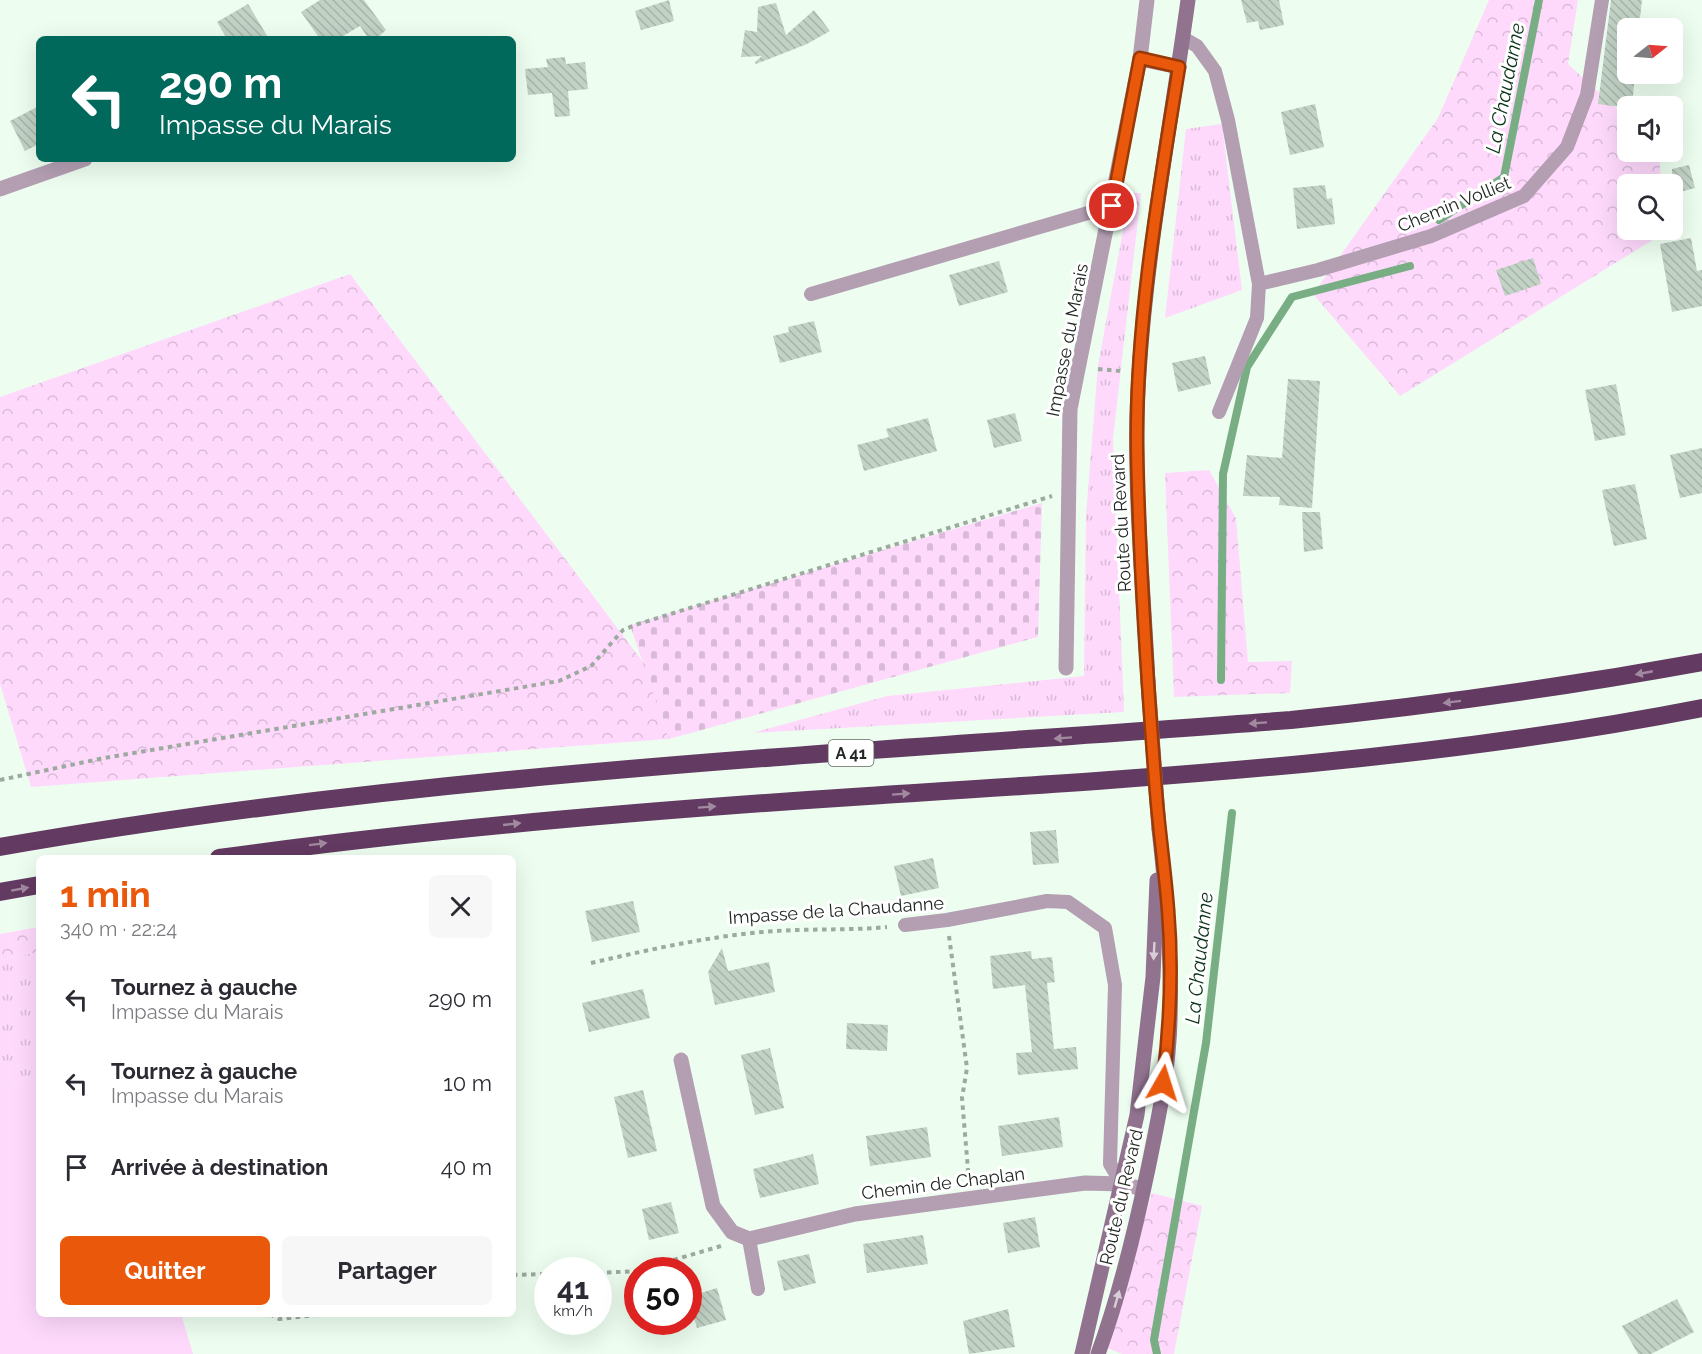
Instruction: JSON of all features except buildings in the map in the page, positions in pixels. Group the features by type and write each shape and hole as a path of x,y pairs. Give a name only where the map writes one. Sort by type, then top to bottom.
{"highway":[{"name":"A 41","path":"0,847 161,820 520,778 1291,720 1395,710 1516,694 1702,662"},
{"path":"241,855 372,837 569,819 1292,765 1508,740 1702,708"},
{"path":"0,892 36,886"}],"main road":[{"name":"Route du Revard","path":"1098,1354 1123,1276 1143,1189 1161,1104 1170,1023 1168,910 1159,829 1148,682 1137,448 1138,374 1158,200 1188,1"},
{"name":"Route du Revard","path":"1082,1354 1122,1184 1146,1058 1153,977 1159,829"}],"street":[{"name":"Impasse du Marais","path":"1066,668 1071,408 1140,58 1147,0"},
{"path":"1140,58 1179,67"},
{"path":"0,189 77,162"},
{"path":"681,1060 713,1206 732,1232 749,1239"},
{"name":"Chemin de Chaplan","path":"749,1239 855,1214 1085,1183 1122,1184 1143,1189"}],"lane":[{"name":"Chemin Volliet","path":"1259,284 1318,270 1431,236 1524,196 1567,147 1587,95 1602,0"},
{"path":"1183,38 1197,46 1215,71 1228,120 1259,284 1257,318 1219,411"},
{"path":"811,294 1112,206"},
{"name":"Impasse de la Chaudanne","path":"905,925 947,920 1047,901 1068,903 1105,928 1115,985 1110,1164 1122,1184"},
{"path":"749,1239 758,1289"}],"path":[{"path":"1080,367 1138,374"},
{"path":"0,780 104,758 559,681 591,666 623,630 635,625 1069,490"},
{"path":"947,920 967,1068 962,1098 964,1148 971,1200"},
{"name":"Impasse de la Chaudanne","path":"591,963 682,942 765,931 848,930 905,925"},
{"path":"686,1257 723,1246 732,1232"},
{"path":"516,1275 534,1274"},
{"path":"275,1317 279,1319 298,1317"}],"green space":[{"path":"1489,0 1578,0 1568,64 1617,109 1617,162 1660,162 1660,174 1617,174 1617,240 1653,240 1400,396 1313,294 1438,118"},
{"path":"1222,124 1242,290 1165,318 1186,129"},
{"path":"1130,193 1141,193 1113,439 1124,712 752,733 887,696 1084,676 1086,515 1098,365"},
{"path":"350,274 643,662 669,739 31,787 0,684 0,397"},
{"path":"1209,470 1236,518 1248,662 1292,661 1290,693 1174,697 1165,473"},
{"path":"1042,503 1038,637 669,739 630,625"},
{"path":"36,928 36,953 0,960 0,934"},
{"path":"36,953 36,1075 0,1086 0,960"},
{"path":"36,1075 36,1317 182,1317 193,1354 0,1354 0,1086"},
{"path":"1152,1193 1202,1206 1174,1354 1122,1354 1107,1348"}],"waterway":[{"name":"La Chaudanne","path":"1439,220 1504,177 1539,0"},
{"path":"1221,680 1223,474 1247,367 1292,297 1410,266"},
{"name":"La Chaudanne","path":"1157,1354 1154,1340 1206,1043 1232,813"}],"route":[{"path":"1112,206 1140,58 1179,67 1158,200 1138,374 1137,448 1148,682 1171,969 1170,1023 1163,1083"}]}
